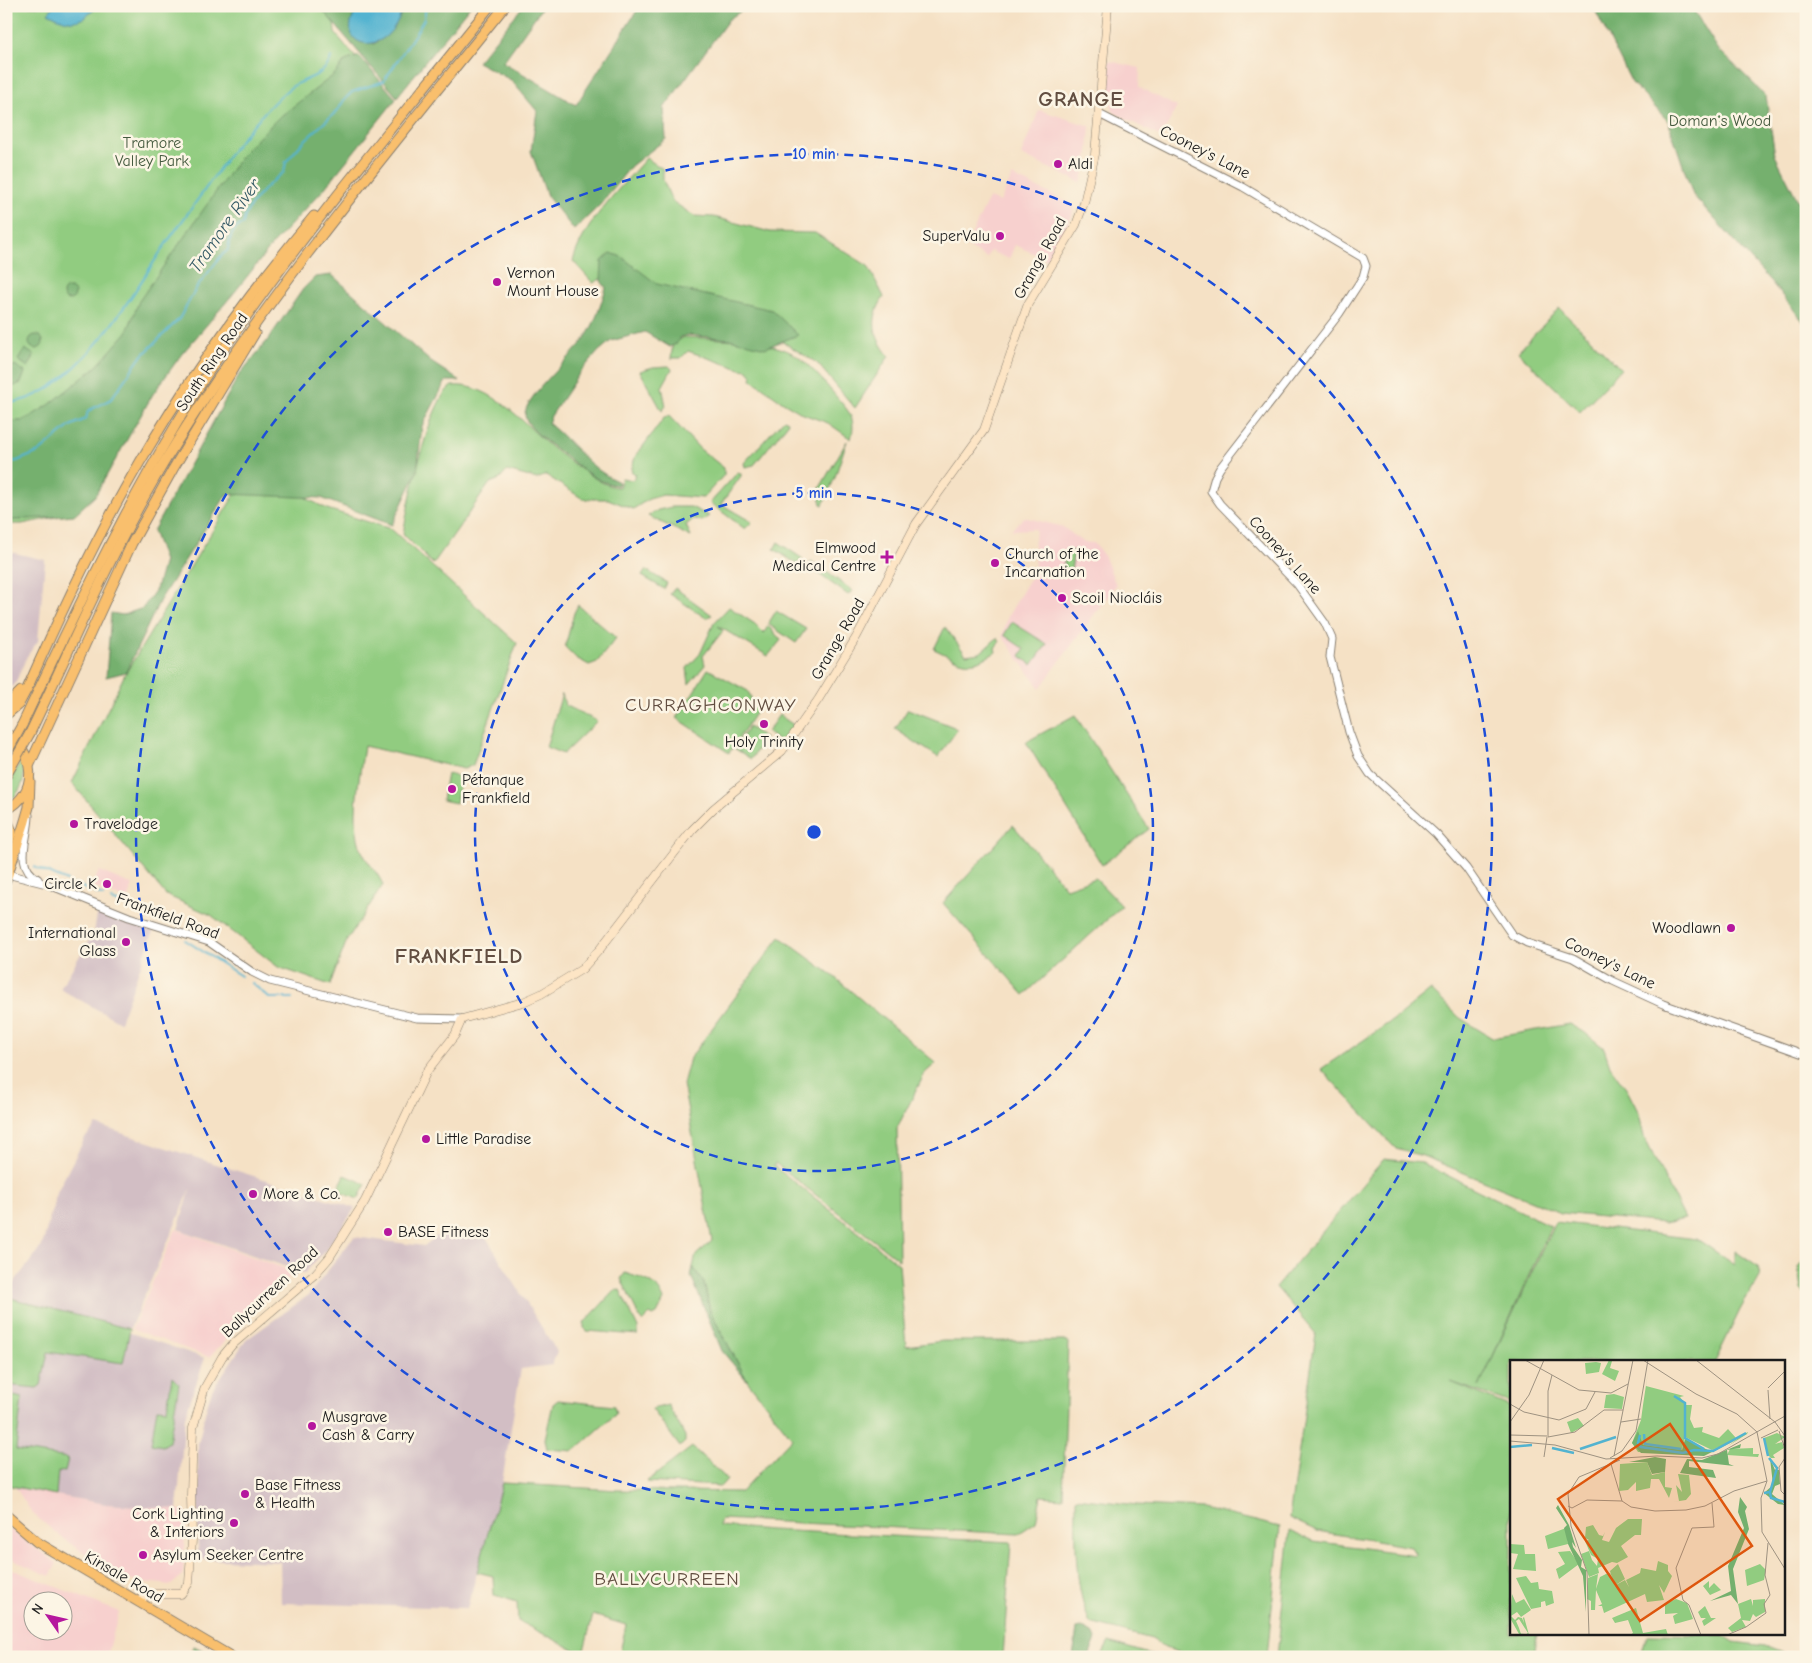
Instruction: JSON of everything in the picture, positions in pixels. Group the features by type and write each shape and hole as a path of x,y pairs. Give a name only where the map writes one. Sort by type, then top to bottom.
{"highway":[{"name":"South Ring Road","path":"6,754 125,512 161,449 231,338 294,250 490,6"},
{"name":"South Ring Road","path":"6,776 30,733 132,520 175,444 239,345 280,290 506,6"},
{"path":"6,706 25,685 98,538 140,462 187,388 253,292 331,195 365,162"},
{"path":"30,764 132,543 173,469 280,290"},
{"path":"187,388 231,338"},
{"path":"6,715 18,704 27,689 50,635"},
{"path":"6,732 22,746 30,764 29,807 7,876"},
{"path":"6,810 24,794 30,781"},
{"path":"6,817 12,832 6,851"},
{"name":"Kinsale Road","path":"6,1516 37,1542 232,1657"}],"main road":[{"name":"Grange Road","path":"462,1019 524,1002 582,969 600,949 692,830 713,809 790,742 857,636 920,518 984,430 1028,304 1068,240 1084,203 1093,170 1108,6"},
{"name":"Ballycurreen Road","path":"140,1603 146,1594 181,1594 189,1583 192,1540 193,1428 198,1406 214,1369 232,1345 315,1274 330,1258 365,1201 427,1071 455,1035 462,1019"}],"street":[{"name":"Cooney's Lane","path":"1099,114 1272,203 1359,254 1365,264 1363,277 1339,314 1220,468 1211,491 1220,504 1297,584 1325,623 1332,639 1330,658 1349,732 1358,756 1370,774 1436,834 1466,868 1506,930 1519,940 1573,958 1613,981 1663,1004 1806,1055"},
{"path":"29,807 29,825 22,860 30,874 47,884"},
{"name":"Frankfield Road","path":"7,876 47,884 129,917 209,942 252,972 270,981 417,1018 462,1019"}],"shaded area":[{"path":"1109,61 1140,68 1139,87 1177,107 1161,137 1113,112 1110,99"},
{"path":"1039,110 1090,126 1087,164 1081,183 1021,155"},
{"path":"1012,176 1074,205 1072,216 1048,260 1015,245 1009,259 990,251 987,258 966,246 989,198 1000,202"},
{"name":"Scoil Niocláis","path":"1024,517 1063,527 1083,542 1094,543 1105,557 1116,585 1040,688 1002,636 1008,616 1035,570 1034,549 1036,529 1011,530"},
{"path":"6,551 45,560 38,641 27,656 14,686 6,688"},
{"path":"99,871 133,885 127,900 92,886"},
{"path":"98,911 154,929 120,1022 60,989 94,932"},
{"path":"97,1125 355,1208 327,1249 304,1273 178,1229 191,1188 130,1329 6,1297 6,1293 42,1246 57,1192 85,1138"},
{"path":"176,1229 294,1272 209,1357 132,1329"},
{"path":"446,1229 484,1234 557,1352 552,1365 521,1369 501,1488 467,1608 281,1603 280,1562 198,1559 198,1444 212,1390 246,1340 309,1295 354,1237 424,1246"},
{"path":"8,1300 131,1333 205,1358 185,1416 177,1509 106,1504 16,1488 6,1478"},
{"path":"16,1488 106,1504 177,1509 186,1513 183,1575 171,1585 126,1580 62,1538 32,1513"},
{"path":"6,1527 57,1563 50,1576 6,1557"},
{"path":"6,1567 64,1590 22,1590 22,1640 72,1640 72,1593 119,1612 107,1657 6,1657"}],"green space":[{"name":"Tramore Valley Park","path":"6,6 319,6 334,21 335,33 388,96 182,347 71,514 22,524 6,524"},
{"path":"319,6 360,6 354,13 373,44 384,38 392,29 399,18 403,6 470,6 397,97"},
{"path":"523,6 543,6 503,62 576,105 640,6 749,6 729,19 664,108 666,139 631,166 600,205 574,230 547,196 531,151 537,111 511,80 477,62"},
{"name":"Doman's Wood","path":"1593,6 1691,6 1718,49 1766,96 1775,155 1802,209 1806,210 1806,325 1772,283 1693,195 1668,121 1632,83"},
{"path":"359,56 396,99 324,189 273,244 181,355 153,394 95,496 74,515 6,521 6,420 21,421 31,416 49,405 97,366 127,332 139,301 244,152 277,119 335,74 345,61"},
{"path":"646,158 663,169 663,180 672,201 694,216 714,217 770,232 815,233 868,266 884,297 876,313 875,327 879,341 889,356 855,408 817,363 778,339 610,274 593,283 573,261 578,247 594,219"},
{"path":"611,253 622,257 657,284 772,310 798,335 765,348 730,339 687,335 681,337 677,343 670,347 645,332 611,341 599,351 581,371 548,423 590,463 619,482 618,485 604,482 583,470 535,432 525,415 532,398 583,341 591,329 606,288 601,281 602,261"},
{"path":"332,275 431,362 460,381 446,381 422,426 417,472 392,525 321,498 227,494 160,600 126,672 106,677 111,613 123,615 143,608 156,589 164,561 153,531 239,375 267,341 303,289 315,277"},
{"path":"67,288 71,288 75,294 71,300 67,300 63,296 63,292"},
{"path":"1559,308 1621,369 1580,412 1518,352"},
{"path":"36,335 41,337 43,342 41,347 36,349 31,347 29,342 31,337"},
{"path":"684,337 759,343 786,350 797,356 817,374 847,410 853,425 851,439 828,423 803,414 783,402 751,379 752,375 748,370 688,351 681,358 671,358 673,344"},
{"path":"25,349 34,355 28,367 18,360"},
{"path":"15,365 25,372 21,383 12,387 6,370"},
{"path":"669,366 672,369 662,387 666,406 662,411 640,371 653,367"},
{"path":"452,386 466,387 493,397 506,406 560,454 588,474 610,486 619,487 622,478 633,480 635,474 631,471 635,457 664,418 669,416 700,449 724,468 724,475 703,498 663,495 649,499 633,509 608,499 583,499 546,475 537,479 507,471 500,479 490,483 433,564 403,534 415,478 428,431 435,410 443,395"},
{"path":"784,419 788,421 787,425 754,465 745,467 744,463"},
{"path":"847,441 823,505 821,504 818,491"},
{"path":"738,472 741,476 721,504 752,522 745,529 710,503"},
{"path":"291,490 327,509 391,529 517,643 473,765 464,769 364,746 357,798 356,824 363,854 383,885 347,940 330,985 278,967 211,915 166,895 72,783 124,676 235,494"},
{"path":"672,507 691,507 709,516 702,521 694,519 686,525 691,537 648,516 658,510"},
{"path":"778,542 803,559 797,564 774,549"},
{"path":"1066,550 1074,551 1071,571 1063,570"},
{"path":"811,561 853,591 848,595 809,567"},
{"path":"646,570 667,583 664,589 642,576"},
{"path":"675,588 712,615 706,618 670,594"},
{"path":"578,605 616,638 597,662 589,665 576,658 565,647"},
{"path":"729,607 755,624 764,633 768,626 781,640 768,656 718,626 723,631 703,656 705,665 689,684 687,668 700,654 714,623"},
{"path":"776,611 806,629 796,643 768,624"},
{"path":"1012,622 1047,644 1032,665 1020,656 1024,649 1004,635"},
{"path":"945,627 966,655 980,653 997,638 1000,641 995,648 996,652 978,661 965,662 934,649"},
{"path":"708,669 748,691 754,705 758,709 729,753 677,718"},
{"path":"562,694 565,705 597,721 563,754 546,747"},
{"path":"908,709 954,727 957,730 938,757 895,729"},
{"path":"779,715 795,726 781,743 767,732"},
{"path":"1075,715 1149,829 1102,865 1026,742"},
{"path":"749,727 765,738 751,759 734,748"},
{"path":"21,761 24,772 22,785 11,800 6,803 6,786"},
{"name":"Pétanque Frankfield","path":"447,774 461,777 456,803 442,800"},
{"path":"1013,825 1066,888 1095,878 1122,906 1024,995 943,903"},
{"path":"780,937 832,975 936,1063 925,1073 897,1128 899,1260 775,1163 774,1166 899,1264 906,1346 943,1341 1068,1341 1063,1498 1041,1496 1036,1522 1018,1534 721,1519 719,1526 1011,1542 1003,1657 619,1657 626,1625 593,1615 583,1654 518,1621 517,1602 494,1595 493,1576 477,1572 502,1483 618,1490 741,1492 792,1438 748,1382 710,1311 704,1283 693,1267 696,1255 712,1241 683,1084 690,1058"},
{"path":"1431,990 1460,1018 1492,1038 1570,1024 1584,1032 1604,1048 1610,1066 1627,1090 1639,1113 1644,1137 1685,1219 1664,1223 1561,1213 1423,1156 1396,1149 1321,1069 1399,1016"},
{"path":"1384,1159 1422,1163 1551,1226 1479,1387 1555,1222 1697,1239 1735,1265 1735,1251 1758,1267 1760,1275 1740,1310 1716,1360 1510,1360 1510,1403 1451,1382 1510,1407 1510,1636 1537,1636 1534,1657 1277,1657 1290,1531 1313,1541 1416,1555 1411,1547 1317,1531 1289,1518 1316,1334 1276,1287"},
{"path":"345,1175 366,1184 358,1199 337,1191"},
{"path":"1806,1257 1806,1295 1801,1290 1798,1267"},
{"path":"693,1267 704,1283 710,1311 748,1382 722,1351 691,1276"},
{"path":"625,1273 649,1281 661,1293 664,1300 657,1314 653,1316 650,1314 642,1322 621,1279"},
{"path":"616,1289 620,1290 638,1328 638,1335 587,1331 584,1328 584,1323"},
{"path":"6,1297 130,1329 123,1363 48,1352 41,1385 37,1388 6,1385"},
{"path":"172,1377 179,1384 169,1442 163,1446 151,1444 157,1408 167,1409"},
{"path":"6,1394 22,1398 16,1450 68,1458 65,1472 58,1471 56,1495 6,1485"},
{"path":"558,1400 614,1406 616,1414 574,1451 547,1449 545,1439 553,1404"},
{"path":"668,1405 685,1436 685,1442 680,1447 652,1409"},
{"path":"692,1447 727,1479 721,1486 646,1482"},
{"path":"1076,1498 1137,1505 1202,1508 1280,1527 1267,1657 1195,1657 1165,1648 1152,1639 1090,1623 1078,1577"},
{"path":"1081,1627 1094,1634 1096,1639 1089,1657 1073,1657 1077,1628"},
{"path":"1646,1636 1725,1636 1734,1642 1765,1646 1794,1657 1641,1657"},
{"path":"1109,1642 1159,1657 1101,1657"},
{"path":"194,1646 216,1657 204,1657 191,1649"}],"water":[{"path":"54,6 98,6 80,20 69,21 48,13"},
{"path":"360,6 403,6 396,25 386,37 375,42 364,43 355,39 351,31 352,20"}],"waterway":[{"name":"Tramore River","path":"6,463 17,461 39,452 70,426 86,419 88,411 111,399 140,358 179,319 197,287 221,256 228,250 232,234 236,228 243,224 248,210 265,189 284,172 286,162 303,142 338,110 352,92 384,81 424,19 426,6"},
{"path":"6,403 31,397 54,384 77,365 117,317 165,245 247,132 285,92 321,72 329,63 331,57"},
{"path":"34,867 67,881"},
{"path":"75,884 103,896"},
{"path":"111,900 177,923"},
{"path":"185,940 241,976"},
{"path":"252,983 269,998 292,998"}],"place":[{"name":"Aldi","path":"1058,164"},
{"name":"SuperValu","path":"1000,236"},
{"name":"Vernon Mount House","path":"497,282"},
{"name":"Elmwood Medical Centre","path":"887,557"},
{"name":"Church of the Incarnation","path":"995,563"},
{"name":"Scoil Niocláis","path":"1062,598"},
{"name":"Holy Trinity","path":"764,724"},
{"name":"Pétanque Frankfield","path":"452,789"},
{"name":"Travelodge","path":"74,824"},
{"name":"Circle K","path":"107,884"},
{"name":"Woodlawn","path":"1731,928"},
{"name":"International Glass","path":"126,942"},
{"name":"Little Paradise","path":"426,1139"},
{"name":"More & Co.","path":"253,1194"},
{"name":"BASE Fitness","path":"388,1232"},
{"name":"Musgrave Cash & Carry","path":"312,1426"},
{"name":"Base Fitness & Health","path":"245,1494"},
{"name":"Cork Lighting & Interiors","path":"234,1523"},
{"name":"Asylum Seeker Centre","path":"143,1555"}],"district":[{"name":"GRANGE","path":"1081,99"},
{"name":"CURRAGHCONWAY","path":"711,705"},
{"name":"FRANKFIELD","path":"459,956"},
{"name":"BALLYCURREEN","path":"667,1579"}]}
